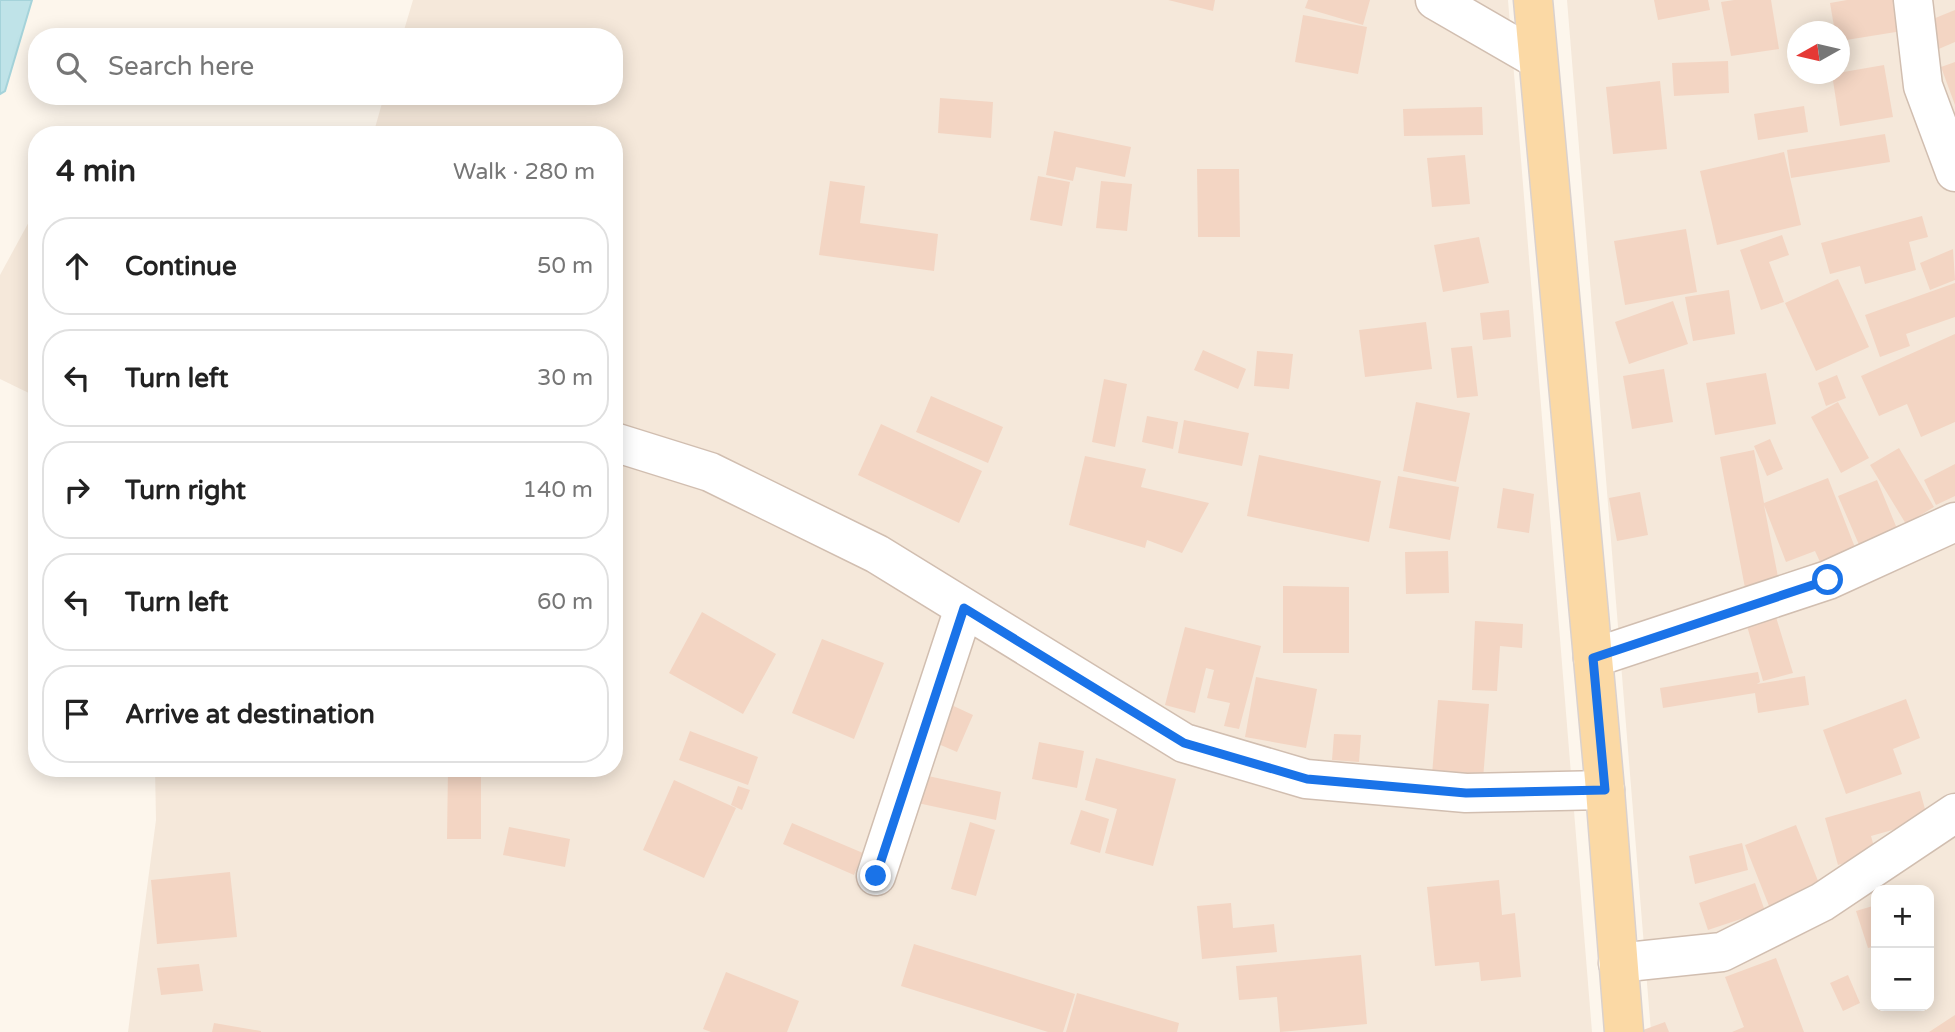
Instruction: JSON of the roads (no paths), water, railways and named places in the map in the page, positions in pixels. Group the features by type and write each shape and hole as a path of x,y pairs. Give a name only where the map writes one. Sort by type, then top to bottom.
{"main road":[{"path":"1533,0 1605,790 1624,1032"}],"street":[{"path":"1434,0 1537,59"},
{"path":"1913,0 1923,86 1955,172"},
{"path":"623,445 710,472 877,554 1184,743 1307,779 1466,793 1605,790"},
{"path":"1593,658 1828,580 1955,522"},
{"path":"876,876 964,608"},
{"path":"1618,963 1722,952 1822,902 1955,813"}],"water":[{"path":"0,0 32,0 5,91 0,94"}]}
